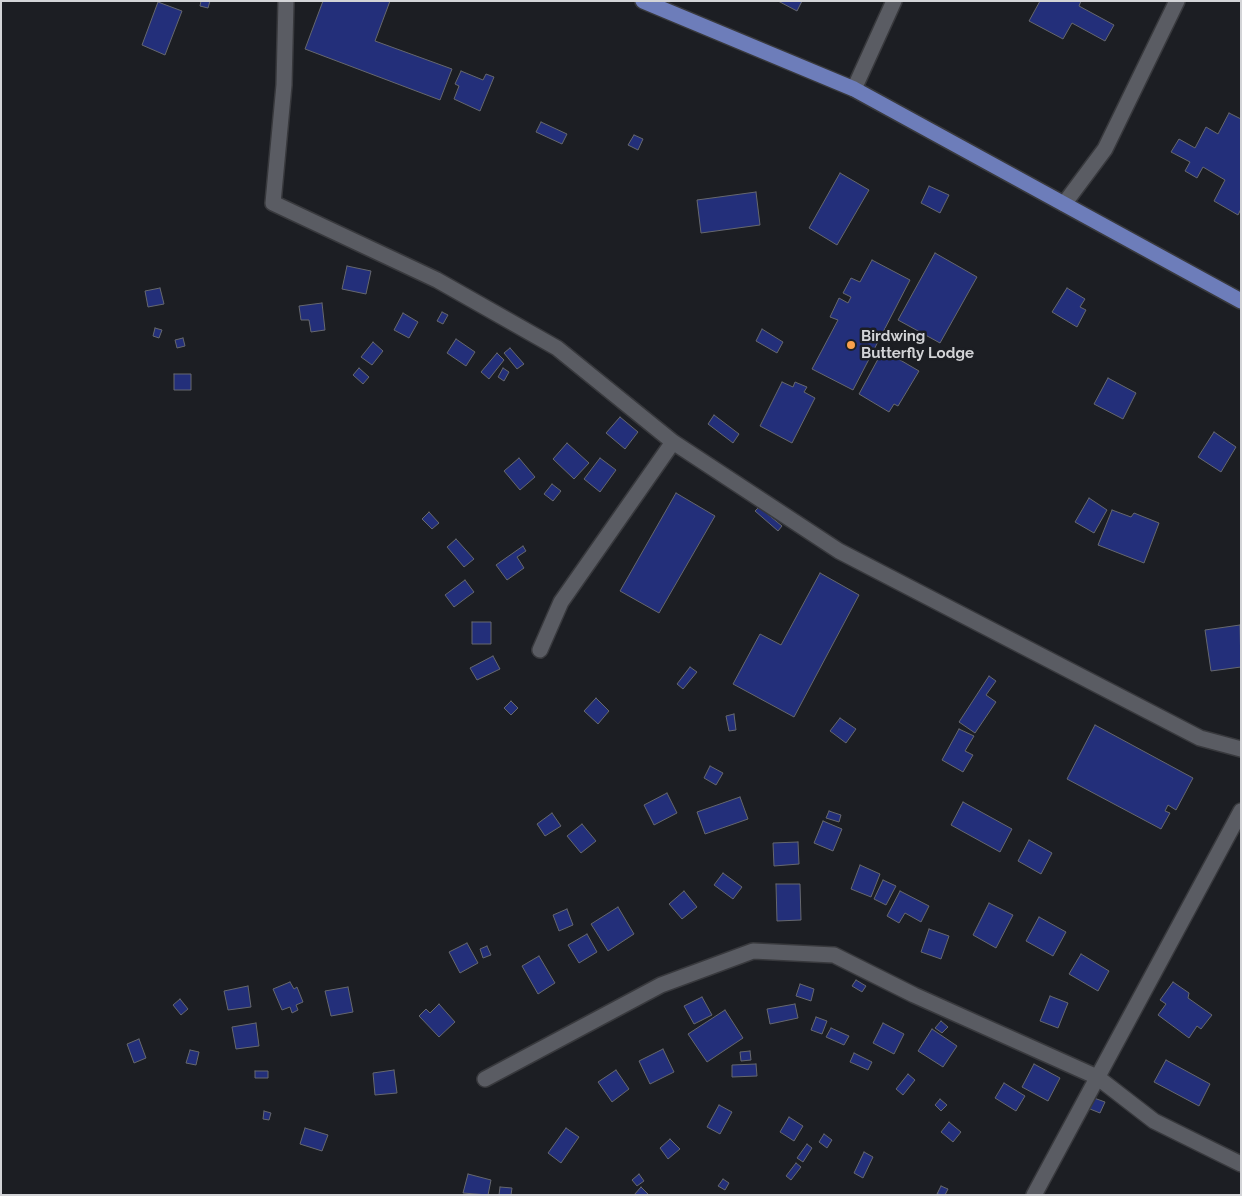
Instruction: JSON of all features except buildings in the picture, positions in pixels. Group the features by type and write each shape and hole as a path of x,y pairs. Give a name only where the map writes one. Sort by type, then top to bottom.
{"main road":[{"path":"643,1 854,89 1241,300"}],"street":[{"path":"286,1 284,85 273,203 437,280 557,348 673,442 839,551 1200,738 1241,749"},
{"path":"854,89 894,1"},
{"path":"1064,204 1105,149 1177,1"},
{"path":"540,650 560,602 673,442"},
{"path":"1034,1195 1241,811"},
{"path":"485,1079 661,985 753,951 834,955 914,995 1097,1077 1154,1121 1241,1164"}],"place":[{"name":"Birdwing Butterfly Lodge","path":"851,345"}]}
